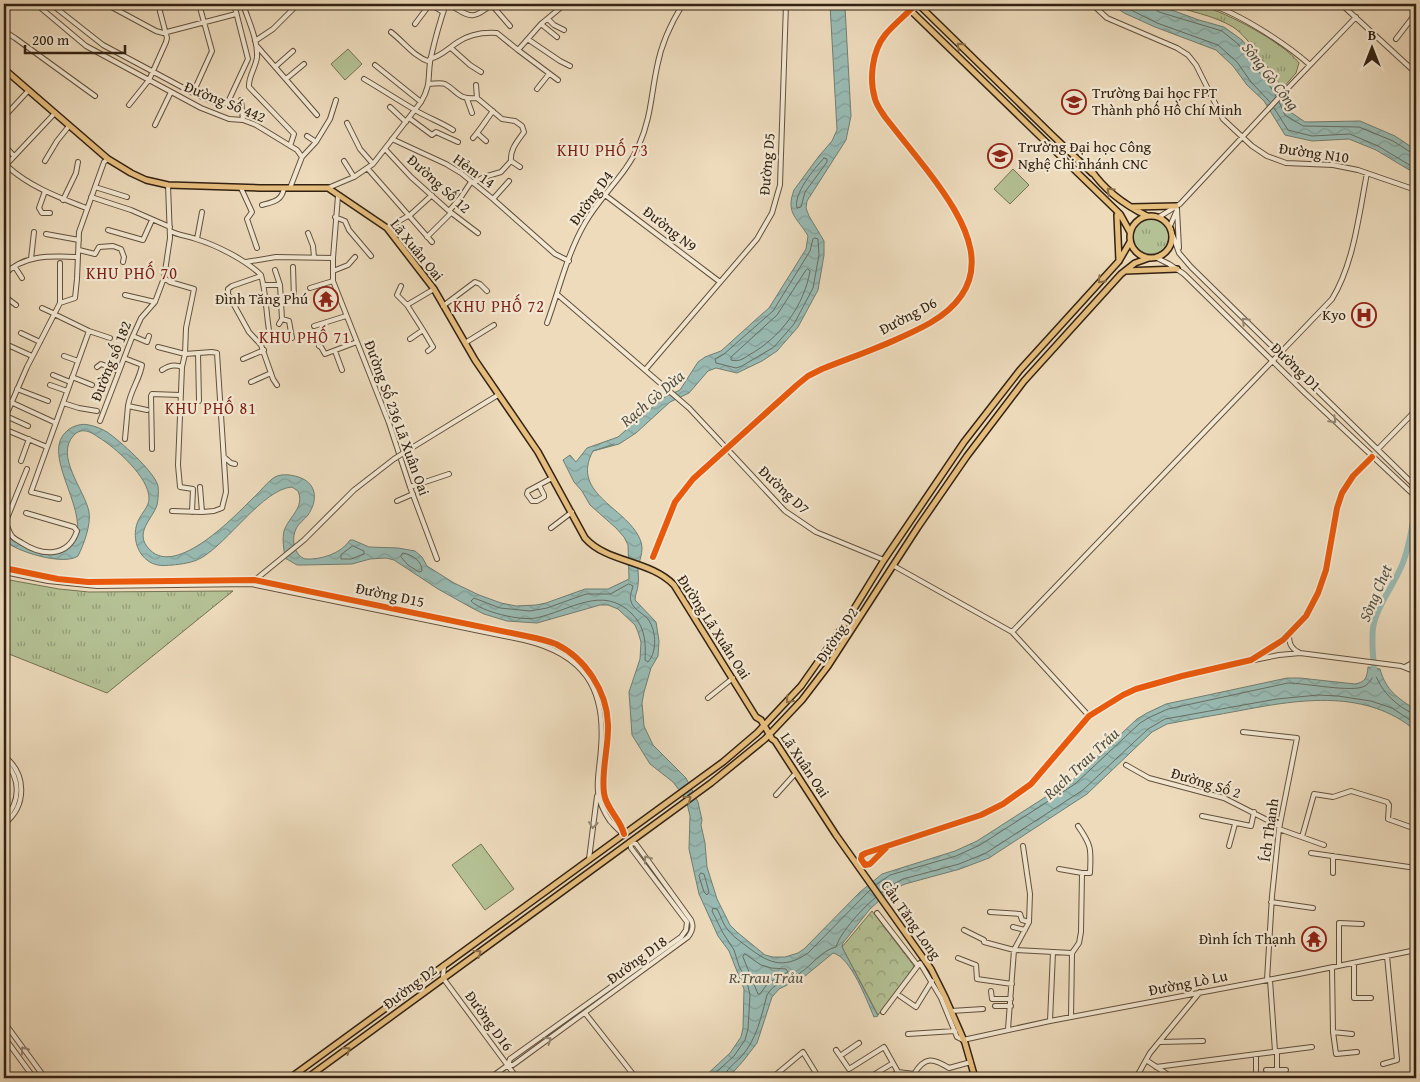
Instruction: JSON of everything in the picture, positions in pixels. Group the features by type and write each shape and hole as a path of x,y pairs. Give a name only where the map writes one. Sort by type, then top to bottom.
{"main road":[{"path":"904,4 1074,169 1118,215 1130,232"},
{"path":"917,4 1109,190 1131,207 1147,216 1159,217 1170,226 1173,236 1170,247 1156,258 1149,258 1137,253 1130,242 1130,232 1136,221 1147,216"},
{"path":"5,72 108,159 130,173 146,180 168,185 241,188 328,188"},
{"path":"1000,96 1006,90"},
{"path":"1074,169 1076,174 1118,215 1119,261"},
{"name":"Lã Xuân Oai","path":"328,188 387,228 434,289 465,344 538,452 585,538 603,551 627,560"},
{"path":"1131,207 1178,206"},
{"name":"Đường D2","path":"288,1078 702,777 757,733 798,690 811,672 855,609 884,560 964,442 1020,370 1119,261 1130,242"},
{"name":"Đường D2","path":"307,1078 718,778 769,735 806,695 828,666 968,454 1020,387 1076,322 1125,270 1149,258"},
{"path":"1125,270 1177,269"},
{"path":"1006,389 1014,395"},
{"path":"951,462 960,467"},
{"name":"Đường Lã Xuân Oai","path":"627,560 654,570 674,584 769,735"},
{"path":"884,560 894,566"},
{"name":"Lã Xuân Oai","path":"769,735 775,740 820,810"},
{"name":"Cầu Tăng Long","path":"820,810 925,960 951,1011"},
{"path":"624,834 630,842"},
{"path":"951,1011 971,1062 975,1078"}],"street":[{"name":"Đường Số 442","path":"36,4 86,46 171,92 215,113 229,119 243,120 256,125 297,150 302,157"},
{"path":"51,4 100,43 193,93 221,105 228,102 248,59 234,4"},
{"path":"106,4 156,32 165,33 236,14"},
{"path":"129,105 149,80 166,42 158,4"},
{"path":"193,93 212,51 199,4"},
{"path":"243,4 257,55 249,87 294,134 290,146"},
{"path":"255,43 273,29 298,4"},
{"path":"415,24 430,4 443,12"},
{"path":"328,188 368,169 386,150 392,139 421,102 429,84 430,61 445,4 473,16 478,15 492,4 510,26"},
{"path":"518,50 529,40 541,24 565,4"},
{"name":"Đường D4","path":"547,323 569,260 585,223 628,167 643,137 651,108 658,60 666,36 683,4"},
{"name":"Đường D5","path":"645,370 761,234 770,216 776,199 780,173 786,4"},
{"path":"910,10 917,4"},
{"name":"Đường N10","path":"1092,4 1107,18 1177,48 1188,55 1196,65 1223,119 1260,152 1276,161 1333,166 1367,173 1416,190"},
{"path":"1209,4 1222,9 1286,45 1310,65"},
{"path":"1341,4 1416,73"},
{"path":"1396,39 1416,12 1406,4"},
{"name":"Đường D6","path":"653,557 675,502 693,479 808,376 930,323 959,299 966,288 972,258 970,242 960,219 939,186 884,117 874,97 874,62 878,46 885,35 910,10"},
{"path":"1159,217 1178,206 1356,17"},
{"path":"548,19 554,25 564,30"},
{"path":"541,24 557,37"},
{"path":"4,32 22,42 95,96"},
{"path":"391,32 416,55 430,61 441,56 466,37 491,32 501,34 518,50 558,80"},
{"path":"529,40 570,66"},
{"path":"255,43 318,115"},
{"path":"451,48 481,72"},
{"path":"275,67 293,51"},
{"path":"286,79 304,64"},
{"path":"375,65 421,102"},
{"path":"537,89 549,74"},
{"path":"364,79 415,110 453,130"},
{"path":"427,237 450,212 472,182 501,172 511,161 511,151 524,132 524,128 515,121 502,119 477,98 466,99 460,97 445,84 429,84"},
{"path":"476,85 477,98"},
{"path":"4,117 28,91"},
{"path":"155,126 171,92"},
{"path":"466,99 472,113"},
{"path":"241,100 243,120"},
{"path":"262,205 278,200 287,188 302,157 316,142 330,119 336,100"},
{"path":"390,107 432,135 436,132 458,142"},
{"path":"473,138 493,111"},
{"path":"54,113 7,166 20,178 63,200 86,208"},
{"path":"347,123 360,149 373,164"},
{"path":"45,161 69,126"},
{"path":"477,133 486,141"},
{"path":"307,136 316,142"},
{"name":"Hẻm 14","path":"392,139 446,164 461,173 493,199 509,181"},
{"path":"4,145 14,156"},
{"name":"Đường Số 12","path":"386,150 450,212 478,233"},
{"path":"60,303 74,298 80,232 86,208 104,162 108,159"},
{"path":"344,161 354,177"},
{"path":"511,161 520,167"},
{"path":"63,200 76,173 78,162"},
{"path":"368,169 432,242"},
{"path":"1012,632 1332,299 1340,286 1348,264 1367,173"},
{"path":"168,185 170,229"},
{"path":"95,187 127,197"},
{"path":"241,188 252,212 247,220 257,248"},
{"path":"44,190 39,208 42,213 50,213"},
{"path":"387,228 408,216 432,195"},
{"name":"Đường N9","path":"605,195 720,282"},
{"name":"Đường Số 236 Lã Xuân Oai","path":"338,196 335,217 333,281 389,422 410,488 437,559"},
{"path":"91,197 137,213 246,262 260,274 264,285 266,318 269,330"},
{"path":"493,199 555,254 569,260"},
{"path":"1170,226 1178,206"},
{"path":"1178,206 1179,253"},
{"path":"197,239 202,212"},
{"path":"335,217 346,221 349,230 371,256"},
{"path":"108,230 142,240 152,220"},
{"name":"Đường số 182","path":"100,421 141,318 155,302 164,278 170,229"},
{"path":"31,259 34,232"},
{"path":"308,233 314,257"},
{"path":"46,234 79,240"},
{"name":"Đường D1","path":"1173,236 1179,253 1191,267 1416,486"},
{"path":"79,250 95,254 99,247 113,246 122,250 123,262"},
{"path":"4,276 22,261 51,256 78,257"},
{"path":"246,262 276,257 333,258"},
{"path":"333,271 348,265 355,257"},
{"name":"Đường D1","path":"1156,258 1177,269 1416,498"},
{"path":"28,426 5,418 32,356 60,303 60,263"},
{"path":"15,267 22,278"},
{"path":"293,267 294,299"},
{"path":"275,270 280,285 282,319 279,324"},
{"path":"260,274 258,277 232,286 228,289 228,294 249,332 264,350 277,385"},
{"path":"164,278 170,282 194,288 186,328 185,354 182,366 178,465 179,485 192,489 192,512"},
{"path":"310,288 333,281"},
{"path":"443,306 474,282 480,284 487,291"},
{"path":"264,285 280,285"},
{"path":"401,286 396,295 407,305 424,330 433,347 428,351"},
{"path":"407,305 434,289"},
{"path":"125,295 155,302"},
{"path":"558,295 645,370"},
{"path":"4,296 16,305"},
{"path":"42,308 89,331 110,338"},
{"path":"314,326 346,316"},
{"path":"282,319 290,321 292,338"},
{"path":"465,344 494,325"},
{"path":"410,339 424,330"},
{"path":"59,499 32,492 89,331"},
{"path":"21,333 40,342"},
{"path":"133,336 147,342 149,336"},
{"path":"319,346 322,347 325,354 357,342"},
{"path":"10,346 32,356"},
{"path":"158,347 185,354 212,352 218,354 225,502 222,508 214,511 172,512"},
{"path":"243,358 264,350"},
{"path":"335,351 342,370"},
{"path":"198,353 199,401"},
{"path":"64,356 78,361"},
{"path":"124,358 142,365 128,406 125,439"},
{"path":"97,367 101,364 119,371"},
{"path":"162,370 168,366 182,366"},
{"name":"Đường D7","path":"645,370 689,408 779,506 795,519 816,532 884,560"},
{"path":"251,382 271,372"},
{"path":"53,375 92,385"},
{"path":"50,385 67,391"},
{"path":"17,389 48,401"},
{"path":"152,449 152,394 180,395"},
{"path":"253,582 304,540 354,490 394,459 498,395"},
{"path":"4,399 56,423"},
{"path":"63,403 97,411"},
{"path":"128,406 147,410"},
{"path":"1378,449 1416,410"},
{"path":"4,429 47,447"},
{"path":"21,461 29,439"},
{"path":"224,457 230,463 235,464"},
{"path":"1251,660 1283,640 1306,616 1318,593 1326,570 1337,508 1342,493 1353,476 1372,457"},
{"path":"26,513 74,527 77,531 71,544 59,551 44,551 29,547 13,537 5,520 27,469"},
{"path":"410,488 449,474"},
{"path":"4,475 6,477 4,482"},
{"path":"539,485 544,497 537,501 532,501 527,493 539,485 552,478"},
{"path":"200,487 202,512"},
{"path":"397,501 413,494"},
{"path":"551,528 572,512"},
{"path":"894,566 1012,632 1089,716"},
{"name":"Đường D15","path":"4,570 48,581 97,586 253,582 540,639 563,648 583,665 596,683 605,703 608,726 604,779 606,801 624,834"},
{"name":"Đường D15","path":"409,614 524,640 557,650 576,664 591,684 600,705 602,725 597,792 602,808 617,830 624,834"},
{"path":"1289,635 1290,644 1293,649 1300,653"},
{"path":"887,847 870,864 865,865 861,859 862,855 866,853 981,814 1003,804 1031,784 1089,716 1111,701 1136,689 1251,660 1300,653 1382,663 1405,667 1416,672"},
{"path":"1405,667 1416,661"},
{"path":"708,698 733,678"},
{"path":"602,725 608,726"},
{"name":"Ích Thạnh","path":"1243,732 1297,738 1279,827 1271,902 1269,980 1277,1070"},
{"path":"4,756 20,778 21,792 17,808 4,824"},
{"path":"4,761 13,773 17,790 14,807 4,819"},
{"name":"Đường Số 2","path":"1126,765 1149,778 1224,798 1254,812 1279,827 1324,845"},
{"path":"776,794 794,775"},
{"path":"598,778 604,779"},
{"path":"1302,837 1314,794 1334,797 1351,791 1386,802 1388,804 1388,819 1416,830"},
{"path":"590,859 597,792"},
{"path":"1202,816 1251,826 1254,812"},
{"path":"1229,846 1235,824"},
{"path":"1059,869 1090,873 1091,852 1089,842 1078,826"},
{"name":"Đường D18","path":"490,1078 508,1065 513,1065 691,933 693,924 691,920 636,844 630,842 631,848 687,922 686,930 673,942 510,1059 508,1065"},
{"path":"1008,1029 1014,950 1029,922 1030,894 1023,846"},
{"path":"1311,853 1416,868"},
{"path":"1333,856 1333,874"},
{"path":"1071,1017 1072,953 1079,943 1081,932 1082,873"},
{"path":"1271,902 1313,908"},
{"path":"990,912 1020,914 1022,920 1029,922"},
{"path":"877,913 932,981 957,1037 963,1040"},
{"path":"1339,966 1339,924 1362,924"},
{"path":"1013,927 1025,930"},
{"path":"964,930 984,940 984,942 1014,950 1072,953"},
{"name":"Đường Lò Lu","path":"963,1040 1050,1020 1332,968 1416,950"},
{"path":"1050,1020 1053,952"},
{"path":"1383,1064 1397,1060 1387,956"},
{"path":"958,958 976,965 977,979 1012,984"},
{"path":"1354,963 1354,998 1371,998"},
{"path":"443,978 444,965"},
{"path":"883,1012 919,965"},
{"path":"1332,968 1333,1032 1336,1054 1357,1052"},
{"name":"Đường D16","path":"443,978 517,1078"},
{"path":"900,996 916,1007 932,981"},
{"path":"991,991 992,999 1011,999"},
{"path":"1136,1078 1150,1053 1200,992"},
{"path":"995,1006 1010,1006"},
{"path":"951,1011 983,1009"},
{"path":"585,1013 636,1078"},
{"path":"4,1022 45,1078"},
{"path":"908,1034 955,1031"},
{"path":"1333,1032 1352,1034"},
{"path":"4,1037 34,1078"},
{"path":"1159,1042 1204,1041"},
{"path":"840,1056 859,1044"},
{"path":"836,1050 849,1069 884,1047 898,1072"},
{"path":"1156,1067 1312,1047"},
{"path":"772,1078 803,1052 820,1078"},
{"path":"1256,1054 1256,1078"},
{"path":"1146,1060 1173,1078"},
{"path":"910,1078 920,1065 927,1061 938,1061 950,1068 971,1062"},
{"path":"871,1078 893,1063"},
{"path":"1266,1070 1286,1070"},
{"path":"779,1072 786,1078"},
{"path":"888,1078 898,1072 914,1074"}],"green space":[{"path":"1166,4 1190,4 1204,7 1250,27 1280,46 1299,63 1296,73 1283,88 1253,47 1233,27 1209,16"},
{"path":"348,49 362,64 345,80 331,64"},
{"path":"1013,169 1029,185 1010,204 994,189"},
{"path":"1151,218 1164,223 1169,236 1164,249 1151,254 1138,249 1133,236 1138,223"},
{"path":"4,579 59,589 89,592 233,591 107,693 4,652"},
{"path":"481,844 514,889 485,910 452,865"},
{"path":"872,911 914,966 878,1015 842,947"}],"water":[{"name":"R.Trau Trảu","path":"830,4 844,4 845,7 851,116 846,140 807,201 806,208 809,216 824,241 824,255 818,290 798,327 777,351 762,361 737,373 716,368 708,371 689,393 670,402 636,433 619,444 593,451 588,466 589,479 595,490 635,530 641,542 642,553 638,569 635,600 656,622 659,641 658,656 651,668 642,703 644,726 653,745 686,778 698,802 707,867 717,899 730,925 765,955 785,957 798,953 860,892 882,874 955,851 977,841 1072,780 1137,719 1166,704 1287,678 1355,684 1365,679 1368,667 1380,669 1389,688 1398,698 1416,710 1416,731 1397,718 1376,708 1355,703 1333,701 1310,701 1265,706 1167,724 1152,732 1087,794 989,858 960,869 905,884 890,891 870,909 843,943 842,947 878,1016 874,1017 863,991 846,962 840,956 833,953 805,976 779,989 772,997 757,1043 728,1078 703,1078 730,1053 741,1037 744,989 729,951 718,936 699,894 689,849 690,816 686,799 673,782 650,764 632,735 629,692 640,659 641,642 635,625 618,609 608,605 600,605 537,623 507,621 472,608 438,589 394,560 386,558 370,559 352,564 297,565 285,558 283,544 284,531 296,512 300,497 298,491 292,487 281,490 269,497 223,541 201,558 183,564 165,565 150,562 140,552 135,535 137,524 149,502 148,491 144,482 122,455 92,433 86,431 80,431 74,435 69,443 67,453 72,473 89,512 85,540 78,556 71,559 52,558 29,553 10,545 4,540 4,521 13,539 30,550 48,554 65,551 71,546 76,538 78,525 61,465 60,440 72,427 86,424 101,429 113,436 136,457 155,480 158,486 157,505 145,527 143,538 150,550 161,556 175,556 205,541 233,518 272,479 281,475 288,475 307,481 313,489 314,499 311,510 294,533 294,546 298,554 305,559 330,555 341,549 350,540 369,547 398,548 415,551 422,557 427,566 454,583 479,595 516,606 546,603 585,589 608,589 629,579 628,545 624,537 590,505 574,482 563,460 570,455 576,462 587,448 618,437 663,398 680,390 698,362 721,351 769,308 806,249 808,236 792,210 794,190 832,141 837,130"},
{"path":"1111,4 1155,4 1224,27 1242,40 1256,58 1277,87 1289,111 1305,122 1360,121 1395,136 1416,150 1416,174 1376,150 1349,139 1312,141 1285,135 1264,101 1216,50 1155,27 1124,13"}],"waterway":[{"name":"Rạch Gò Dừa","path":"593,451 614,444"},
{"name":"Sông Chẹt","path":"1374,675 1373,628 1381,604 1399,573 1405,558 1416,505"}],"cycle path":[{"path":"653,557 675,502 693,479 797,385 808,376 822,369 890,342 930,323 952,306 966,288 971,269 970,250 964,229 941,189 881,111 873,91 872,75 877,49 885,35 916,4"},
{"path":"887,847 870,864 865,865 861,859 862,855 866,853 981,815 1003,804 1031,784 1089,716 1123,695 1136,689 1182,676 1251,660 1283,640 1306,616 1318,593 1326,570 1337,508 1342,493 1353,476 1372,457"},
{"path":"4,568 58,579 88,582 254,580 545,640 556,644 567,650 585,667 593,677 604,700 608,724 603,784 604,793 607,804 624,834"}],"place":[{"name":"Trường Đại học FPT Thành phố Hồ Chí Minh","path":"1074,102"},
{"name":"Trường Đại học Công Nghệ Chi nhánh CNC","path":"1000,156"},
{"name":"Đình Tăng Phú","path":"326,299"},
{"name":"Kyo","path":"1364,315"},
{"name":"Đình Ích Thạnh","path":"1314,939"}],"district":[{"name":"KHU PHỐ 73","path":"603,150"},
{"name":"KHU PHỐ 70","path":"132,273"},
{"name":"KHU PHỐ 72","path":"499,306"},
{"name":"KHU PHỐ 71","path":"305,337"},
{"name":"KHU PHỐ 81","path":"211,408"}],"water label":[{"name":"Sông Gò Công","path":"1271,76"},
{"name":"Rạch Trau Trảu","path":"1081,763"}]}
